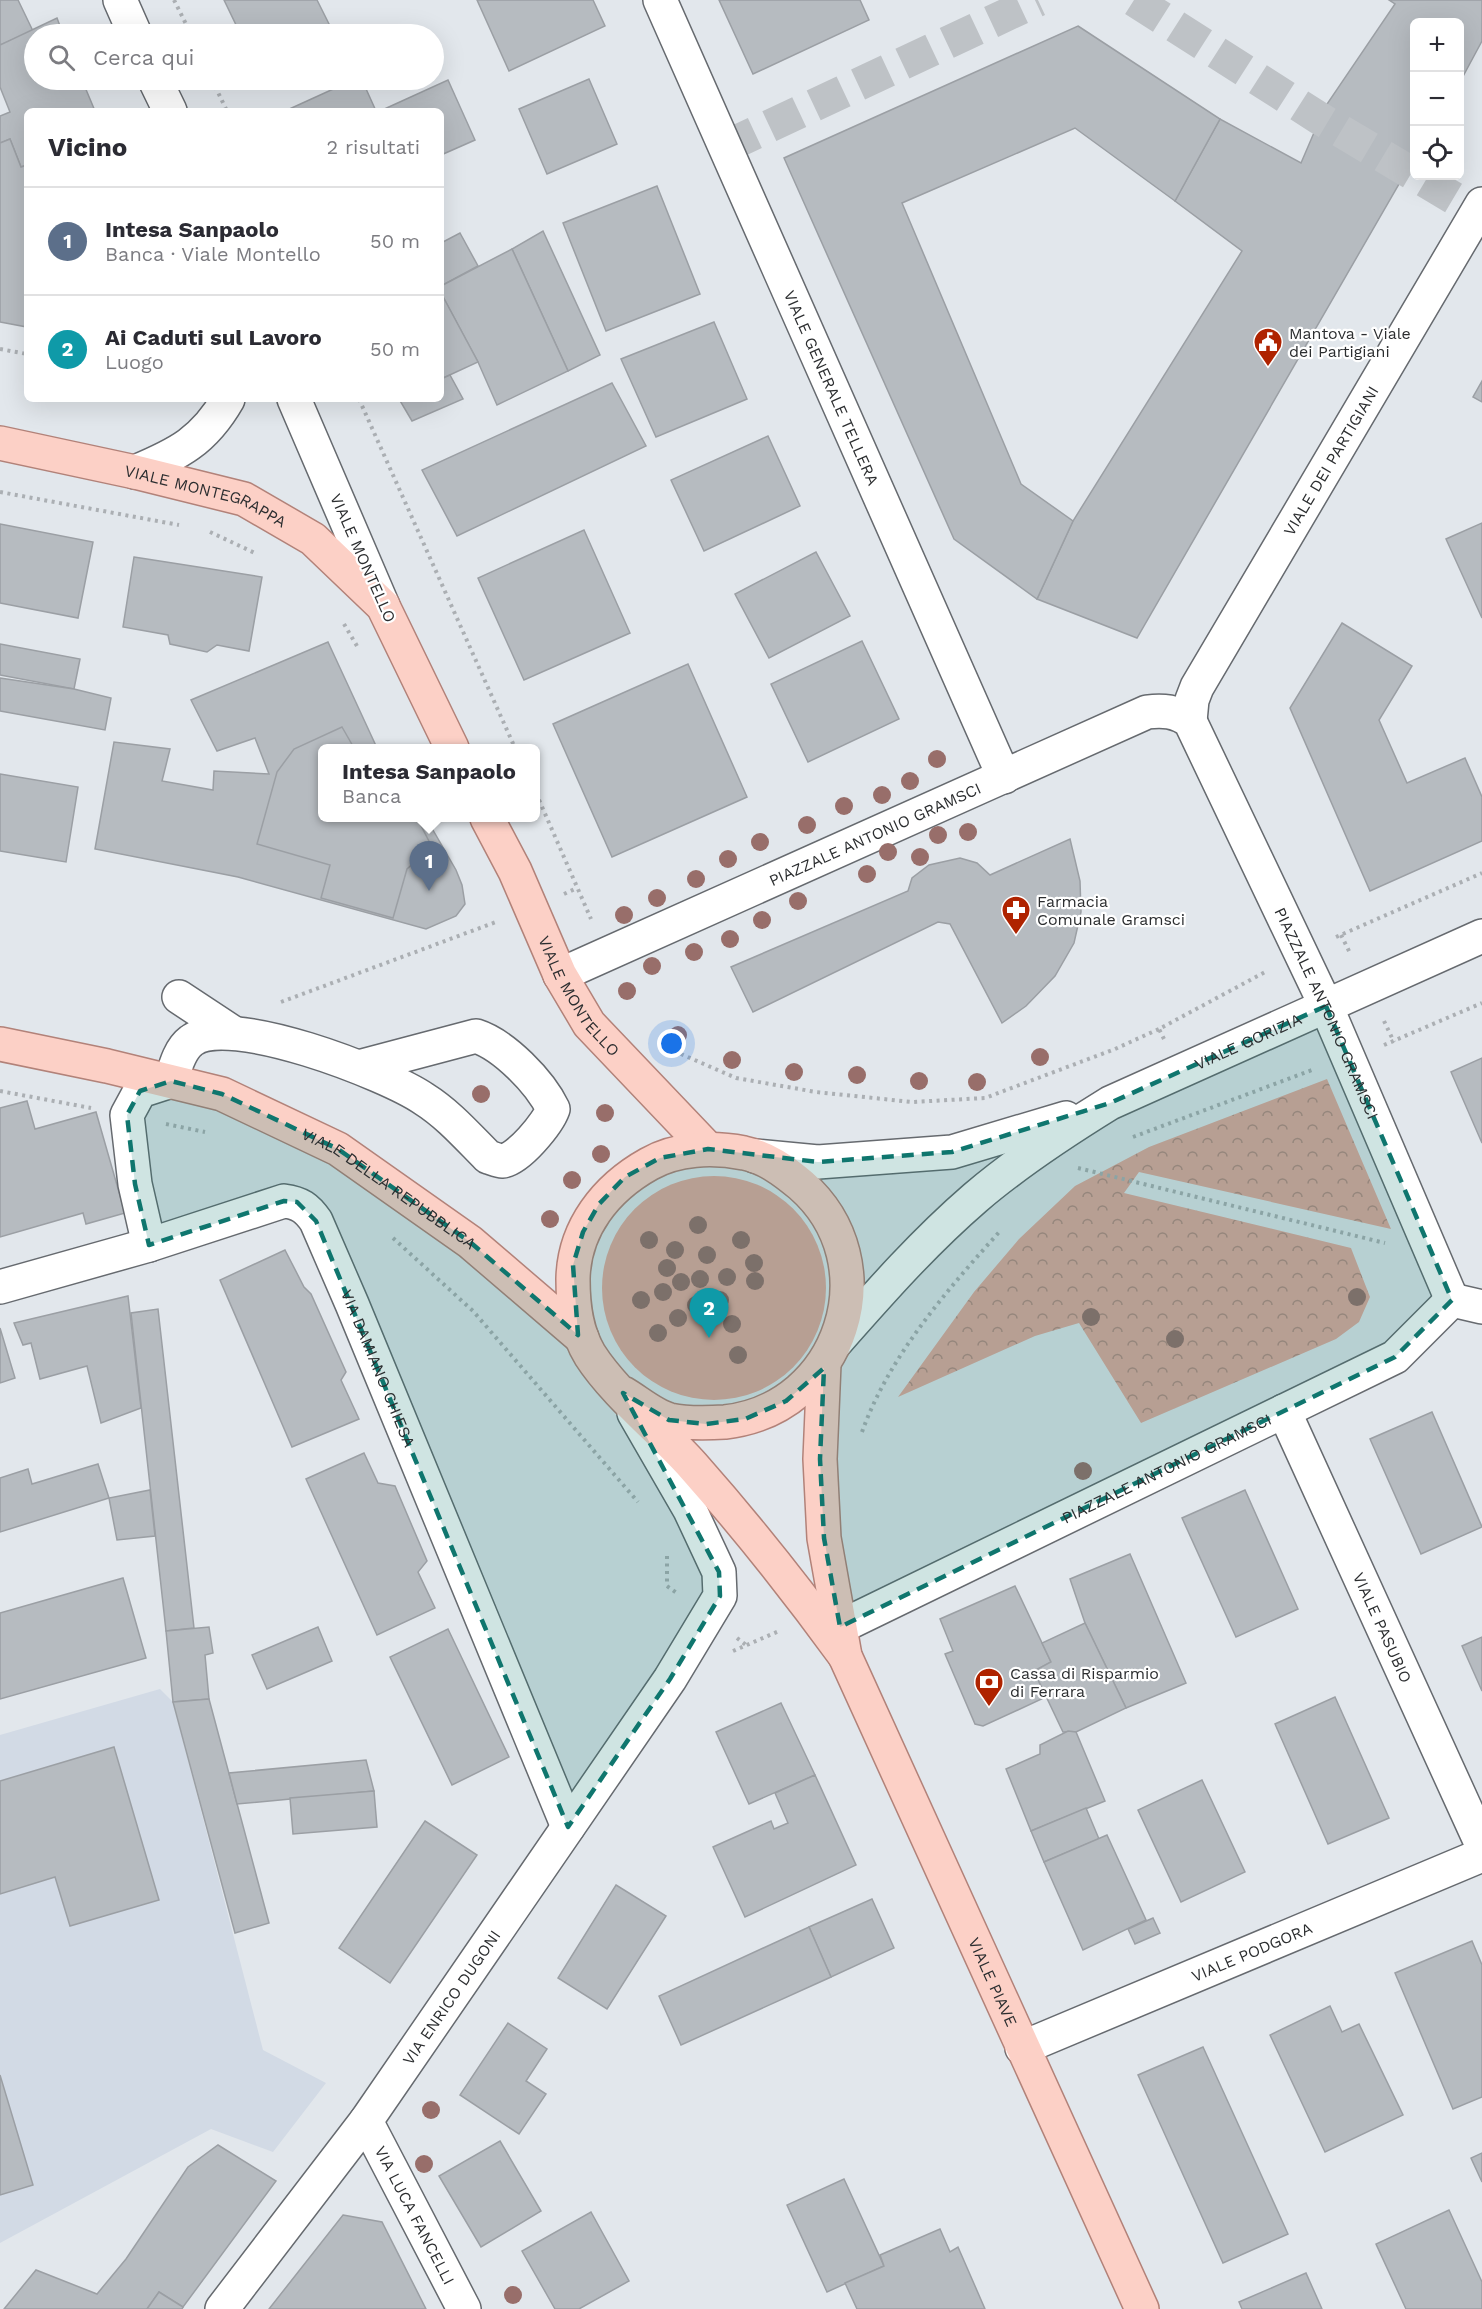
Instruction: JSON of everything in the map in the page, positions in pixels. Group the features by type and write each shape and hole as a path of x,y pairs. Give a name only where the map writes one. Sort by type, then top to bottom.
{"main road":[{"name":"VIALE MONTEGRAPPA","path":"0,444 135,472 244,499 313,539 383,606"},
{"name":"VIALE MONTELLO","path":"383,606 450,744"},
{"name":"VIALE MONTELLO","path":"490,822 520,882 561,975 589,1024 708,1149"},
{"name":"VIALE DELLA REPUBBLICA","path":"0,1044 222,1094 338,1149 470,1242 582,1338"},
{"path":"708,1149 755,1156 780,1167 819,1201 842,1245 848,1276 847,1299 830,1353 819,1459 824,1538 842,1642 692,1465 591,1356 582,1338 573,1303 573,1265 583,1232 599,1204 625,1178 660,1158 708,1149"},
{"path":"623,1393 669,1420 706,1424 745,1419 786,1401 814,1376 830,1353"},
{"name":"VIALE PIAVE","path":"842,1642 1022,2048 1142,2309"}],"street":[{"path":"120,0 131,24"},
{"name":"VIALE GENERALE TELLERA","path":"660,0 1004,777"},
{"path":"160,90 169,108"},
{"name":"VIALE DEI PARTIGIANI","path":"1190,721 1192,700 1197,687 1482,204"},
{"path":"135,472 175,455 192,444 208,430 226,402"},
{"name":"VIALE MONTELLO","path":"295,402 383,606"},
{"name":"PIAZZALE ANTONIO GRAMSCI","path":"561,975 1146,712 1169,711 1180,714 1190,721 1467,1303 1395,1357 1284,1412 842,1642"},
{"name":"VIALE GORIZIA","path":"1110,1103 1482,936"},
{"path":"179,997 232,1032"},
{"path":"149,1245 135,1184 127,1115 140,1091 171,1081 181,1054 191,1040 201,1036 232,1032 281,1042 359,1067 422,1097 488,1157 501,1161 514,1157 549,1120 553,1109 547,1097 503,1050 492,1042 476,1036 359,1067"},
{"path":"755,1156 818,1162 888,1159 952,1152 1110,1103"},
{"path":"830,1353 891,1279 976,1198 1055,1137 1110,1103"},
{"name":"VIA DAMIANO CHIESA","path":"0,1287 149,1245 284,1201 297,1202 307,1209 316,1221 568,1827"},
{"name":"VIA ENRICO DUGONI","path":"222,2309 366,2121 670,1679 720,1596 719,1572 690,1510 623,1393"},
{"name":"VIALE PASUBIO","path":"1284,1412 1482,1845"},
{"name":"VIALE PODGORA","path":"1022,2048 1482,1854"},
{"name":"VIA LUCA FANCELLI","path":"366,2121 464,2309"}],"path":[{"path":"174,0 186,24"},
{"path":"217,90 226,108"},
{"path":"0,349 24,353"},
{"path":"360,402 513,744"},
{"path":"0,492 181,525"},
{"path":"203,530 265,557"},
{"path":"342,621 361,651"},
{"path":"540,802 606,955"},
{"path":"1341,935 1482,873"},
{"path":"271,1006 499,921"},
{"path":"1395,1042 1482,1003"},
{"path":"657,1038 674,1051 736,1078 816,1092 912,1102 985,1098 1115,1049 1159,1029"},
{"path":"1123,1141 1319,1068"},
{"path":"1082,1162 1071,1167 1395,1246"},
{"path":"860,1437 871,1406 900,1358 962,1274 1006,1224"}],"highlighted area":[{"path":"1326,1006 1452,1300 1395,1357 840,1627 824,1538 820,1459 824,1368 786,1401 745,1419 706,1424 669,1420 623,1393 719,1572 720,1596 670,1679 568,1827 316,1221 297,1202 284,1201 149,1245 135,1184 127,1115 140,1091 171,1081 222,1094 338,1149 470,1242 578,1335 573,1265 583,1232 599,1204 625,1177 660,1158 708,1149 818,1162 952,1152 1110,1103"}],"shaded area":[{"path":"160,1689 173,1702 263,2050 326,2083 273,2152 211,2129 0,2243 0,1735"}],"green space":[{"path":"1327,1079 1391,1229 1139,1172 1124,1193 1351,1248 1370,1297 1359,1322 1336,1339 1141,1423 1079,1323 1035,1336 898,1397 974,1292 1019,1239 1075,1186 1149,1147"},
{"path":"703,1176 725,1176 757,1184 794,1208 813,1235 822,1255 826,1288 822,1321 818,1331 794,1368 767,1387 747,1396 725,1400 703,1400 671,1392 634,1368 615,1341 606,1321 602,1299 602,1277 610,1245 634,1208 661,1189 681,1180"}],"building":[{"path":"0,0 18,0 30,24 24,24 24,35 0,45"},
{"path":"224,0 317,0 329,24 236,24"},
{"path":"477,0 593,0 605,26 509,71"},
{"path":"719,0 860,0 869,20 753,74"},
{"path":"1389,0 1482,0 1482,41 1464,75 1464,18 1410,18 1410,166 1137,638 1037,599 1073,521 1242,251 1175,201 1220,119 1301,163 1325,107 1395,4"},
{"path":"57,18 59,24 44,24"},
{"path":"1078,26 1220,119 1175,201 1075,128 902,203 1021,484 1073,521 1037,599 954,539 784,158"},
{"path":"24,34 24,90 86,90 94,108 24,108 24,166 21,167 10,139 0,143 0,116 10,112 0,87 0,45"},
{"path":"589,79 617,144 547,174 519,109"},
{"path":"448,80 475,140 444,154 444,108 387,108 426,90 444,90 444,82"},
{"path":"331,90 367,90 375,108 292,108"},
{"path":"10,139 21,167 24,166 24,326 0,322 0,143"},
{"path":"657,186 700,294 606,331 563,223"},
{"path":"543,231 600,355 568,371 512,249"},
{"path":"460,233 478,266 444,284 444,241"},
{"path":"512,249 568,371 497,405 478,362 444,299 444,284"},
{"path":"444,299 478,362 444,378"},
{"path":"714,322 747,399 656,437 621,359"},
{"path":"450,375 463,399 412,421 401,402 444,402 444,378"},
{"path":"1482,381 1482,402 1473,397"},
{"path":"612,383 646,446 457,536 422,470"},
{"path":"768,436 800,506 704,551 671,480"},
{"path":"1482,523 1482,618 1446,539"},
{"path":"0,524 93,542 78,618 0,603"},
{"path":"584,530 630,633 524,680 478,578"},
{"path":"816,552 850,616 769,658 735,594"},
{"path":"134,557 262,577 249,651 217,645 207,652 170,644 168,635 123,627"},
{"path":"1342,623 1412,666 1379,720 1407,783 1465,758 1482,797 1482,841 1370,891 1290,708"},
{"path":"862,641 899,719 808,762 771,684"},
{"path":"328,642 375,744 318,744 318,822 428,822 462,885 465,904 456,916 426,929 238,877 95,849 114,742 170,749 162,781 213,790 214,771 269,774 255,738 217,751 191,700"},
{"path":"0,644 80,659 74,689 0,675"},
{"path":"688,664 747,797 612,857 553,724"},
{"path":"0,678 74,689 111,698 105,730 0,711"},
{"path":"342,727 352,744 318,744 318,822 419,822 432,847 407,869 393,918 321,898 330,865 257,844 277,772 294,749"},
{"path":"0,774 78,787 66,862 0,851"},
{"name":"Farmacia Comunale Gramsci","path":"1070,839 1080,881 1081,912 1074,943 1055,976 1026,1006 1002,1023 950,924 938,922 753,1012 731,967 908,891 912,878 929,865 960,858 977,863 990,875"},
{"path":"1482,1058 1482,1143 1451,1072"},
{"path":"27,1101 35,1129 96,1112 125,1213 86,1224 83,1213 0,1237 0,1108"},
{"path":"285,1250 304,1287 311,1294 346,1372 341,1380 359,1419 292,1447 220,1280"},
{"path":"128,1296 141,1408 101,1423 87,1366 40,1379 31,1343 23,1345 14,1323"},
{"path":"158,1309 194,1628 166,1631 131,1313"},
{"path":"0,1328 15,1378 0,1383"},
{"path":"1432,1412 1482,1527 1421,1554 1370,1439"},
{"path":"364,1453 378,1483 395,1486 427,1561 418,1572 435,1608 377,1635 306,1479"},
{"path":"98,1464 109,1498 0,1532 0,1478 28,1469 32,1484"},
{"path":"150,1490 155,1536 117,1540 109,1498"},
{"path":"1245,1490 1298,1609 1236,1637 1182,1518"},
{"path":"1130,1554 1186,1683 1126,1708 1085,1623 1070,1579"},
{"path":"123,1578 146,1658 0,1699 0,1613"},
{"path":"1015,1586 1051,1662 1034,1671 1046,1697 983,1726 975,1724 945,1654 953,1651 940,1619"},
{"path":"1085,1623 1126,1708 1076,1732 1063,1732 1034,1671 1051,1662 1042,1643"},
{"path":"209,1627 213,1653 205,1655 209,1699 173,1702 166,1631"},
{"path":"318,1627 332,1661 267,1689 252,1655"},
{"path":"448,1629 509,1757 452,1785 390,1657"},
{"path":"1482,1637 1482,1691 1462,1646"},
{"path":"1335,1697 1389,1818 1328,1844 1275,1724"},
{"path":"209,1699 269,1923 235,1933 173,1702"},
{"path":"781,1703 815,1775 749,1804 716,1732"},
{"path":"1068,1731 1076,1732 1105,1801 1031,1831 1006,1769 1040,1754 1040,1745"},
{"path":"114,1747 159,1900 70,1926 55,1877 0,1894 0,1781"},
{"path":"366,1760 374,1791 237,1804 229,1773"},
{"path":"815,1775 856,1865 745,1917 713,1847 771,1821 774,1829 788,1823 775,1793"},
{"path":"1202,1780 1245,1872 1181,1902 1138,1810"},
{"path":"374,1791 377,1827 293,1834 290,1798"},
{"path":"1086,1808 1099,1839 1044,1862 1031,1831"},
{"path":"425,1821 477,1855 390,1983 339,1948"},
{"path":"1107,1835 1146,1920 1083,1950 1044,1862"},
{"path":"616,1885 666,1916 607,2009 558,1978"},
{"path":"872,1899 894,1948 831,1977 809,1927"},
{"path":"1153,1918 1160,1933 1135,1944 1128,1929"},
{"path":"809,1927 831,1977 681,2045 659,1996"},
{"path":"1472,1941 1482,1965 1482,2097 1453,2109 1395,1973"},
{"path":"1330,2006 1342,2032 1359,2024 1403,2115 1325,2152 1270,2035"},
{"path":"508,2023 547,2049 526,2081 546,2094 519,2134 460,2095"},
{"path":"1203,2047 1288,2234 1223,2263 1138,2075"},
{"path":"0,2075 33,2185 0,2195"},
{"path":"500,2141 541,2211 481,2247 439,2176"},
{"path":"218,2145 276,2181 183,2307 159,2292 147,2309 4,2309 36,2270 97,2294 126,2259 188,2167"},
{"path":"1482,2153 1482,2182 1471,2158"},
{"path":"844,2179 884,2266 827,2292 787,2205"},
{"path":"1449,2210 1482,2282 1482,2309 1406,2309 1376,2244"},
{"path":"591,2212 629,2281 579,2309 555,2309 522,2251"},
{"path":"343,2215 382,2222 426,2309 269,2309"},
{"path":"940,2229 950,2252 958,2247 985,2309 857,2309 845,2283 884,2266 880,2255"},
{"path":"1306,2273 1322,2309 1242,2309 1239,2302"},
{"path":"159,2292 183,2307 182,2309 147,2309"}],"tunnel":[{"path":"725,147 1038,0"},
{"path":"1134,0 1319,118 1477,212"}],"place":[{"name":"Mantova - Viale dei Partigiani","path":"1268,368"},
{"name":"Intesa Sanpaolo","path":"429,891"},
{"name":"Farmacia Comunale Gramsci","path":"1016,936"},
{"name":"Ai Caduti sul Lavoro","path":"709,1338"},
{"name":"Cassa di Risparmio di Ferrara","path":"989,1708"}]}
